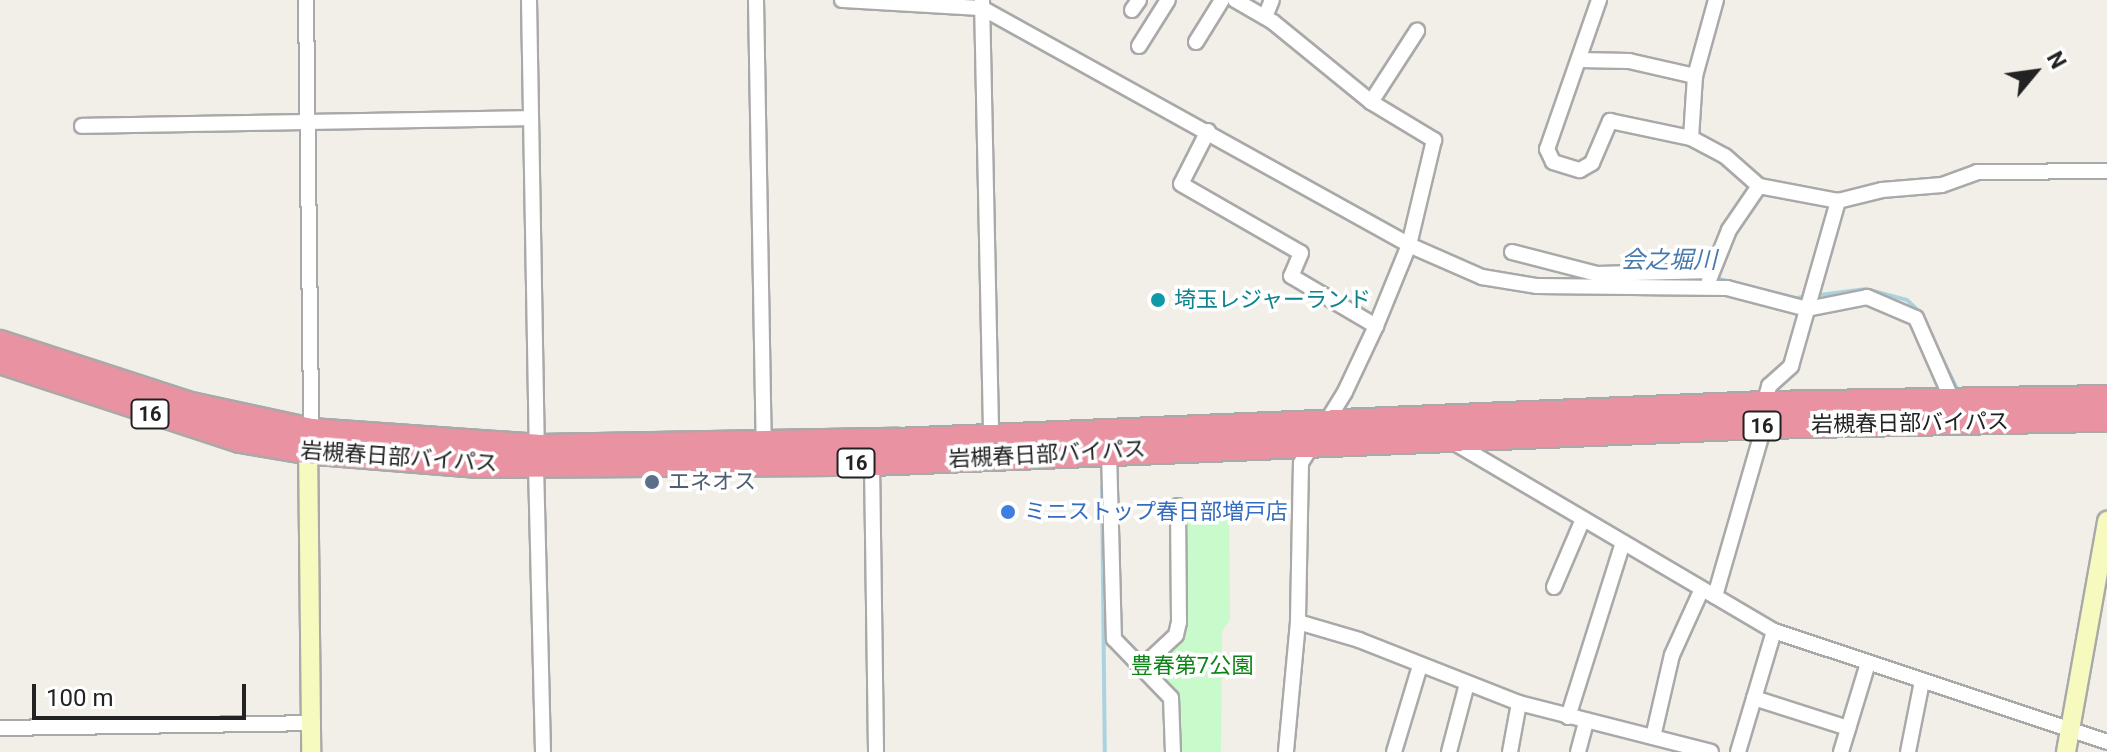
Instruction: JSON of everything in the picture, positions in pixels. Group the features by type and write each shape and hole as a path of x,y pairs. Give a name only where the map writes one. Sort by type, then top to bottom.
{"highway":[{"name":"岩槻春日部バイパス","path":"0,343 308,441"},
{"name":"岩槻春日部バイパス","path":"0,361 176,423 308,441 536,456 872,463 1109,451 1318,434 1447,439 1953,402 2107,398"},
{"name":"岩槻春日部バイパス","path":"536,456 991,437 1318,434 1764,415 2107,419"}],"street":[{"path":"306,0 311,752"},
{"path":"529,0 543,752"},
{"path":"756,0 764,445"},
{"path":"842,0 982,4 1409,245 1482,277 1583,288 1709,279"},
{"path":"1139,46 1168,0"},
{"path":"1196,42 1222,0"},
{"path":"1235,0 1265,17 1371,102 1434,140 1409,245 1376,326 1301,463 1298,622 1286,752"},
{"path":"1265,17 1272,0"},
{"path":"1599,0 1547,149 1553,162 1580,170 1592,163 1610,121 1691,138 1725,156 1759,186 1838,201 1882,190 1942,185 1977,172 2107,171"},
{"path":"1691,138 1695,76 1716,0"},
{"path":"982,4 991,437"},
{"path":"1371,102 1417,31"},
{"path":"1580,60 1629,61 1695,76"},
{"path":"82,126 530,118"},
{"path":"1208,131 1181,184 1301,253 1291,276 1376,326"},
{"path":"1709,279 1759,186"},
{"path":"1651,742 1672,655 1708,593 1764,415 1769,386 1791,366 1838,201"},
{"path":"1512,252 1586,271 1709,279 1810,301 1867,297 1916,318 1953,402"},
{"path":"1583,288 1586,271"},
{"path":"1447,439 1774,631 2107,742"},
{"path":"1109,451 1116,507 1114,639 1171,698 1173,752"},
{"path":"872,463 876,752"},
{"path":"1146,663 1176,635 1179,622 1178,506"},
{"path":"1554,587 1583,519"},
{"path":"2066,752 2107,521"},
{"path":"1568,717 1623,543"},
{"path":"1298,622 1519,703 1651,742 1711,752"},
{"path":"1738,752 1774,631"},
{"path":"1841,752 1868,663"},
{"path":"1394,752 1420,666"},
{"path":"1908,752 1922,681"},
{"path":"1449,752 1467,684"},
{"path":"1754,698 1848,728"},
{"path":"1510,752 1519,703"},
{"path":"1578,752 1586,722"},
{"path":"0,728 313,723"}],"green space":[{"name":"豊春第7公園","path":"1187,510 1229,511 1230,619 1222,632 1221,752 1181,752 1178,695 1152,665 1180,637 1181,515"}],"waterway":[{"path":"1075,52 1407,235"},
{"name":"会之堀川","path":"1715,278 1796,298 1866,289 1907,300 1919,311 1956,387"},
{"path":"1102,486 1105,752"}],"place":[{"name":"埼玉レジャーランド","path":"1158,300"},
{"name":"エネオス","path":"652,482"},
{"name":"ミニストップ春日部増戸店","path":"1008,512"}]}
